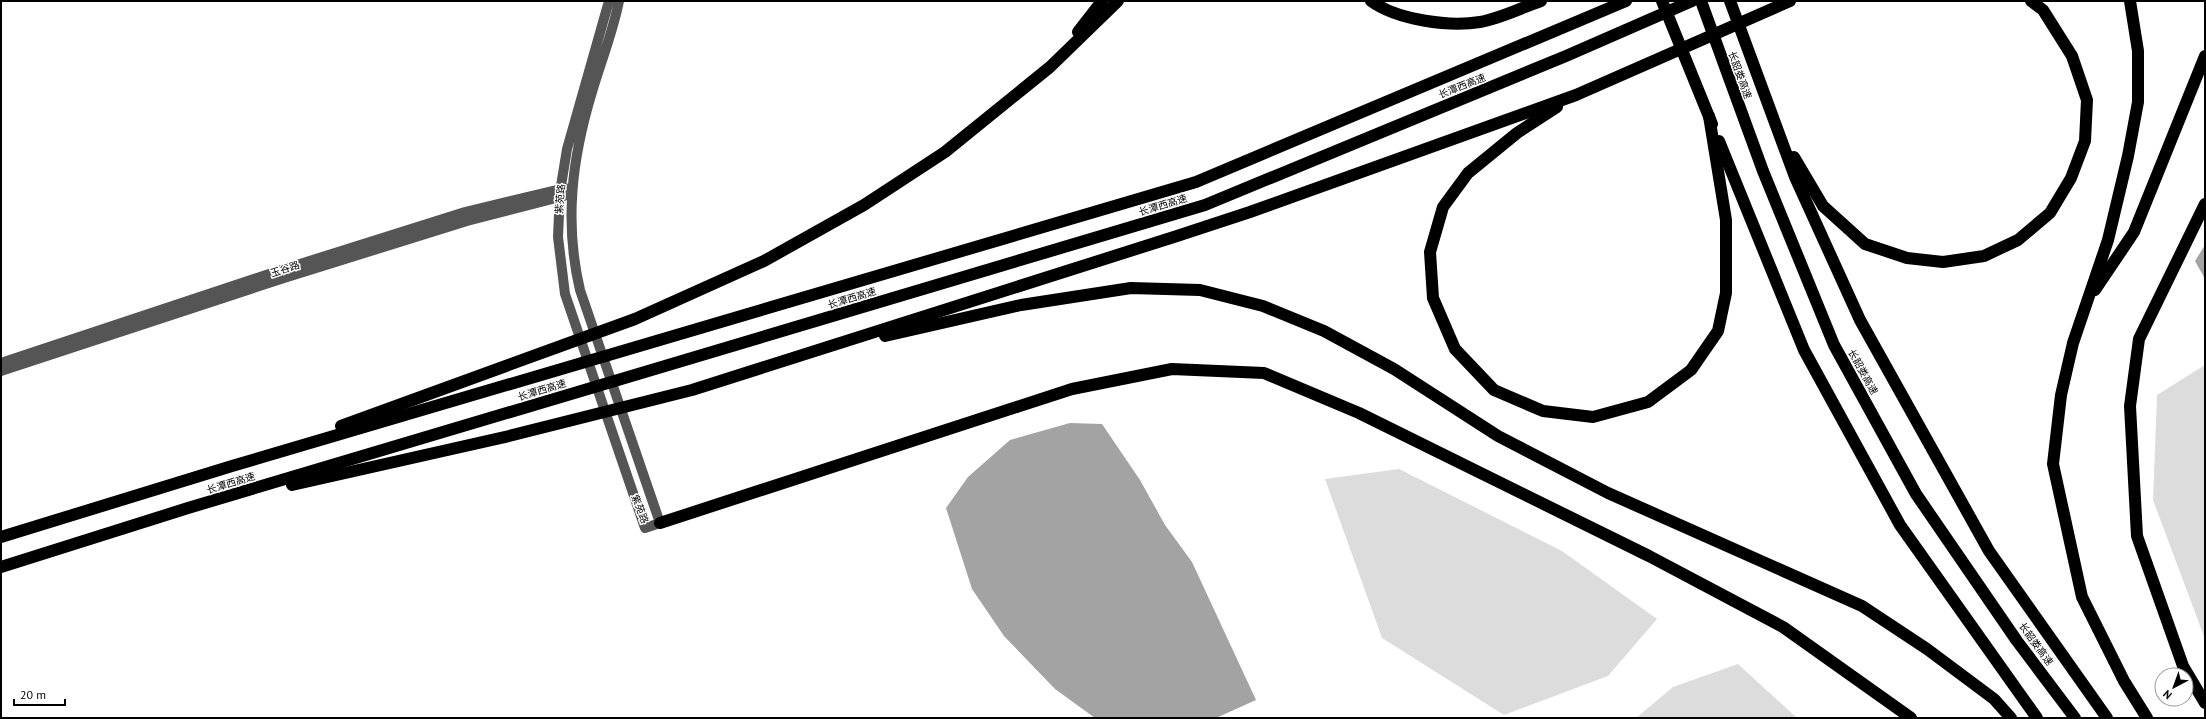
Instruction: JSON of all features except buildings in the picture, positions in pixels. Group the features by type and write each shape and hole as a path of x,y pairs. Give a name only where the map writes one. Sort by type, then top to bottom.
{"highway":[{"path":"1050,67 1102,1"},
{"path":"232,466 635,319 764,261 864,205 945,152 1050,67 1118,1"},
{"path":"1372,1 1380,8 1426,22 1481,22 1541,1"},
{"name":"长潭西高速","path":"1,537 232,466 1196,182 1558,31 1626,1"},
{"path":"1662,1 1804,350 1900,525 2037,718"},
{"name":"长潭西高速","path":"1,567 188,508 1205,205 1566,56 1692,1"},
{"name":"长韶娄高速","path":"1701,1 1763,171 1834,345 1916,494 2017,641 2075,718"},
{"name":"长韶娄高速","path":"1730,1 1795,177 1860,320 1990,551 2059,653 2107,718"},
{"path":"188,508 540,429 692,390 796,356 1042,280 1250,212 1576,95 1789,1"},
{"path":"1778,131 1823,206 1865,244 1907,258 1943,262 1984,256 2018,240 2050,213 2071,178 2085,142 2087,100 2072,56 2043,10 2031,1"},
{"path":"2130,1 2138,51 2138,102 2128,156 2108,240 2073,343 2061,395 2053,464 2082,597 2124,681 2147,718"},
{"path":"2087,302 2134,232 2205,56"},
{"path":"1576,95 1517,133 1468,173 1443,207 1430,252 1432,298 1455,349 1494,390 1543,411 1593,417 1648,402 1691,370 1718,331 1726,293 1726,220 1710,116"},
{"path":"2205,204 2139,339 2130,406 2137,536 2183,666 2205,703"},
{"path":"796,356 1020,305 1131,288 1200,290 1263,306 1324,331 1394,369 1498,436 1608,493 1862,606 1926,649 1994,699 2011,718"},
{"path":"660,523 1072,389 1172,369 1264,373 1359,413 1649,556 1783,627 1911,718"}],"street":[{"name":"紫苑路","path":"609,1 567,149 560,193 558,238 565,294 645,528 660,523 580,290 571,245 572,190 576,156 590,100 615,20 619,1"},
{"name":"玉谷路","path":"1,372 300,273 572,190"},
{"name":"玉谷路","path":"1,363 281,270 465,212 560,193"}],"shaded area":[{"path":"2205,245 2205,279 2195,261"},
{"path":"2205,365 2205,639 2153,500 2157,395"},
{"path":"1070,423 1102,424 1140,480 1165,525 1192,562 1256,700 1216,718 1095,718 1055,689 1004,636 972,589 946,508 968,477 1010,440"},
{"path":"1399,469 1562,551 1657,619 1608,676 1504,715 1382,638 1325,479"},
{"path":"1738,664 1797,718 1636,718 1673,687"}]}
